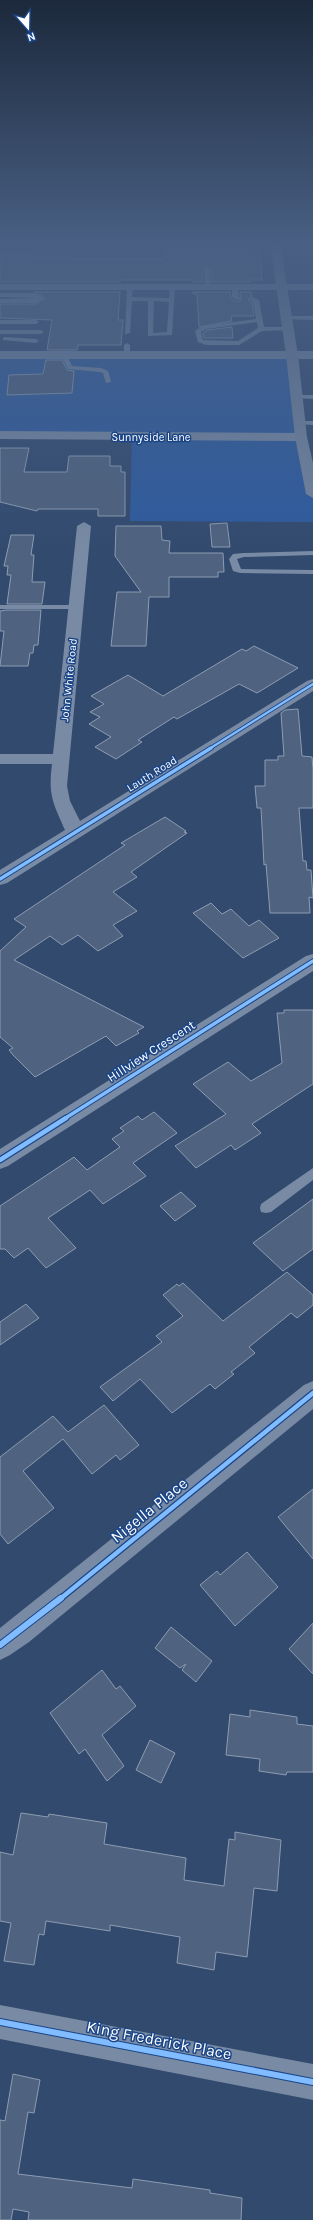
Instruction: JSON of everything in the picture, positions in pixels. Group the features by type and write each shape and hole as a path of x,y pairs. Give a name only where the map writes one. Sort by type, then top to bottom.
{"street":[{"path":"290,346 302,438 310,463 313,494"},
{"path":"0,355 64,356 127,351 313,355"},
{"name":"Sunnyside Lane","path":"0,436 302,438"},
{"name":"John White Road","path":"75,831 60,801 58,786 84,526"},
{"name":"Lauth Road","path":"0,879 313,684"},
{"path":"0,759 60,759"},
{"name":"Hillview Crescent","path":"0,1160 313,961"},
{"name":"Nigella Place","path":"0,1645 19,1632 313,1393"},
{"name":"King Frederick Place","path":"0,2022 313,2082"}],"lane":[{"path":"64,356 70,368 101,370 106,372 108,382"},
{"path":"296,397 313,397"},
{"path":"300,424 313,423"},
{"path":"313,553 244,555 236,556 233,559 236,569 240,571 313,572"},
{"path":"0,607 76,607"},
{"path":"266,1208 313,1173"}],"shaded area":[{"path":"0,355 292,355 313,496 313,522 130,521 132,436 0,435"}],"building":[{"path":"48,346 78,346 77,350 47,350"},
{"path":"46,360 62,360 67,370 74,371 72,393 7,395 9,375 43,374"},
{"path":"0,448 29,448 24,472 67,472 69,456 110,456 110,466 121,466 121,472 125,472 125,516 98,516 98,509 38,509 37,511 0,502"},
{"path":"227,523 230,547 212,547 210,524"},
{"path":"116,526 161,526 162,540 170,541 169,553 223,553 224,572 218,572 218,577 169,577 169,597 149,597 146,646 111,646 117,592 141,592 115,556"},
{"path":"11,535 34,535 31,555 34,555 32,582 45,582 42,604 7,604 11,575 7,575 8,566 4,566"},
{"path":"41,610 38,645 34,645 33,653 30,653 28,666 0,666 4,631 0,631 0,611"},
{"path":"254,646 298,668 257,693 239,684 177,719 174,717 138,740 142,742 116,759 95,747 111,737 89,724 100,717 90,712 104,704 91,696 128,675 163,696 242,649 246,651"},
{"path":"298,709 302,756 312,757 313,769 313,808 299,808 303,861 306,861 307,870 311,870 313,898 309,897 310,913 270,913 266,864 264,865 261,808 257,808 255,786 265,786 265,760 278,760 278,756 284,756 281,713 285,710"},
{"path":"165,817 187,833 131,872 137,877 113,892 137,911 113,925 123,936 98,951 78,935 62,945 50,936 14,960 144,1027 137,1031 139,1033 116,1046 106,1036 35,1077 9,1050 13,1048 0,1037 0,951 26,927 14,919 125,845 121,843"},
{"path":"211,903 222,914 231,909 249,926 259,920 279,938 243,958 193,913"},
{"path":"284,1010 313,1010 313,1084 252,1124 261,1133 235,1150 231,1145 196,1168 175,1146 226,1114 193,1084 228,1062 251,1081 282,1063 277,1013 284,1013"},
{"path":"154,1112 177,1133 133,1163 146,1176 103,1204 90,1190 48,1218 76,1248 46,1268 28,1248 14,1258 5,1249 0,1249 0,1206 74,1157 87,1170 120,1147 112,1139 124,1131 120,1128 138,1116 142,1120"},
{"path":"181,1192 196,1206 175,1221 160,1206"},
{"path":"313,1199 313,1249 283,1271 253,1243"},
{"path":"287,1272 313,1295 313,1305 297,1318 291,1313 249,1347 255,1353 231,1372 234,1374 215,1389 210,1384 172,1413 140,1379 113,1401 100,1387 162,1342 156,1336 183,1316 163,1295 177,1284 179,1286 183,1283 223,1321"},
{"path":"26,1304 39,1318 0,1345 0,1322"},
{"path":"104,1405 139,1445 120,1460 116,1455 92,1474 63,1439 23,1471 54,1508 8,1544 0,1534 0,1457 53,1416 68,1432"},
{"path":"313,1489 313,1559 278,1517"},
{"path":"247,1552 278,1587 235,1626 200,1585 217,1571 220,1575"},
{"path":"313,1623 313,1674 289,1649"},
{"path":"171,1627 212,1661 196,1682 182,1670 186,1664 180,1668 155,1648"},
{"path":"102,1670 116,1689 120,1686 136,1706 102,1735 124,1766 107,1781 85,1749 79,1754 50,1713"},
{"path":"250,1710 297,1717 297,1724 313,1726 313,1772 287,1772 286,1775 259,1771 260,1759 226,1755 230,1714 250,1717"},
{"path":"150,1740 175,1753 161,1783 136,1770"},
{"path":"21,1813 48,1817 49,1814 107,1823 104,1844 186,1858 184,1880 224,1886 229,1839 235,1840 235,1832 281,1840 277,1891 254,1888 247,1957 216,1952 214,1970 177,1963 180,1937 110,1925 110,1931 46,1921 44,1935 39,1934 34,1965 4,1961 11,1923 0,1921 0,1852 13,1855"},
{"path":"13,2074 40,2080 34,2113 28,2112 18,2174 132,2188 133,2179 210,2190 210,2193 242,2198 241,2220 28,2220 29,2212 13,2209 11,2220 0,2220 0,2120 5,2121"}],"cycle path":[{"path":"0,879 313,684"},
{"path":"0,1160 313,961"},
{"path":"0,1645 19,1632 313,1393"},
{"path":"0,2022 313,2082"}]}
